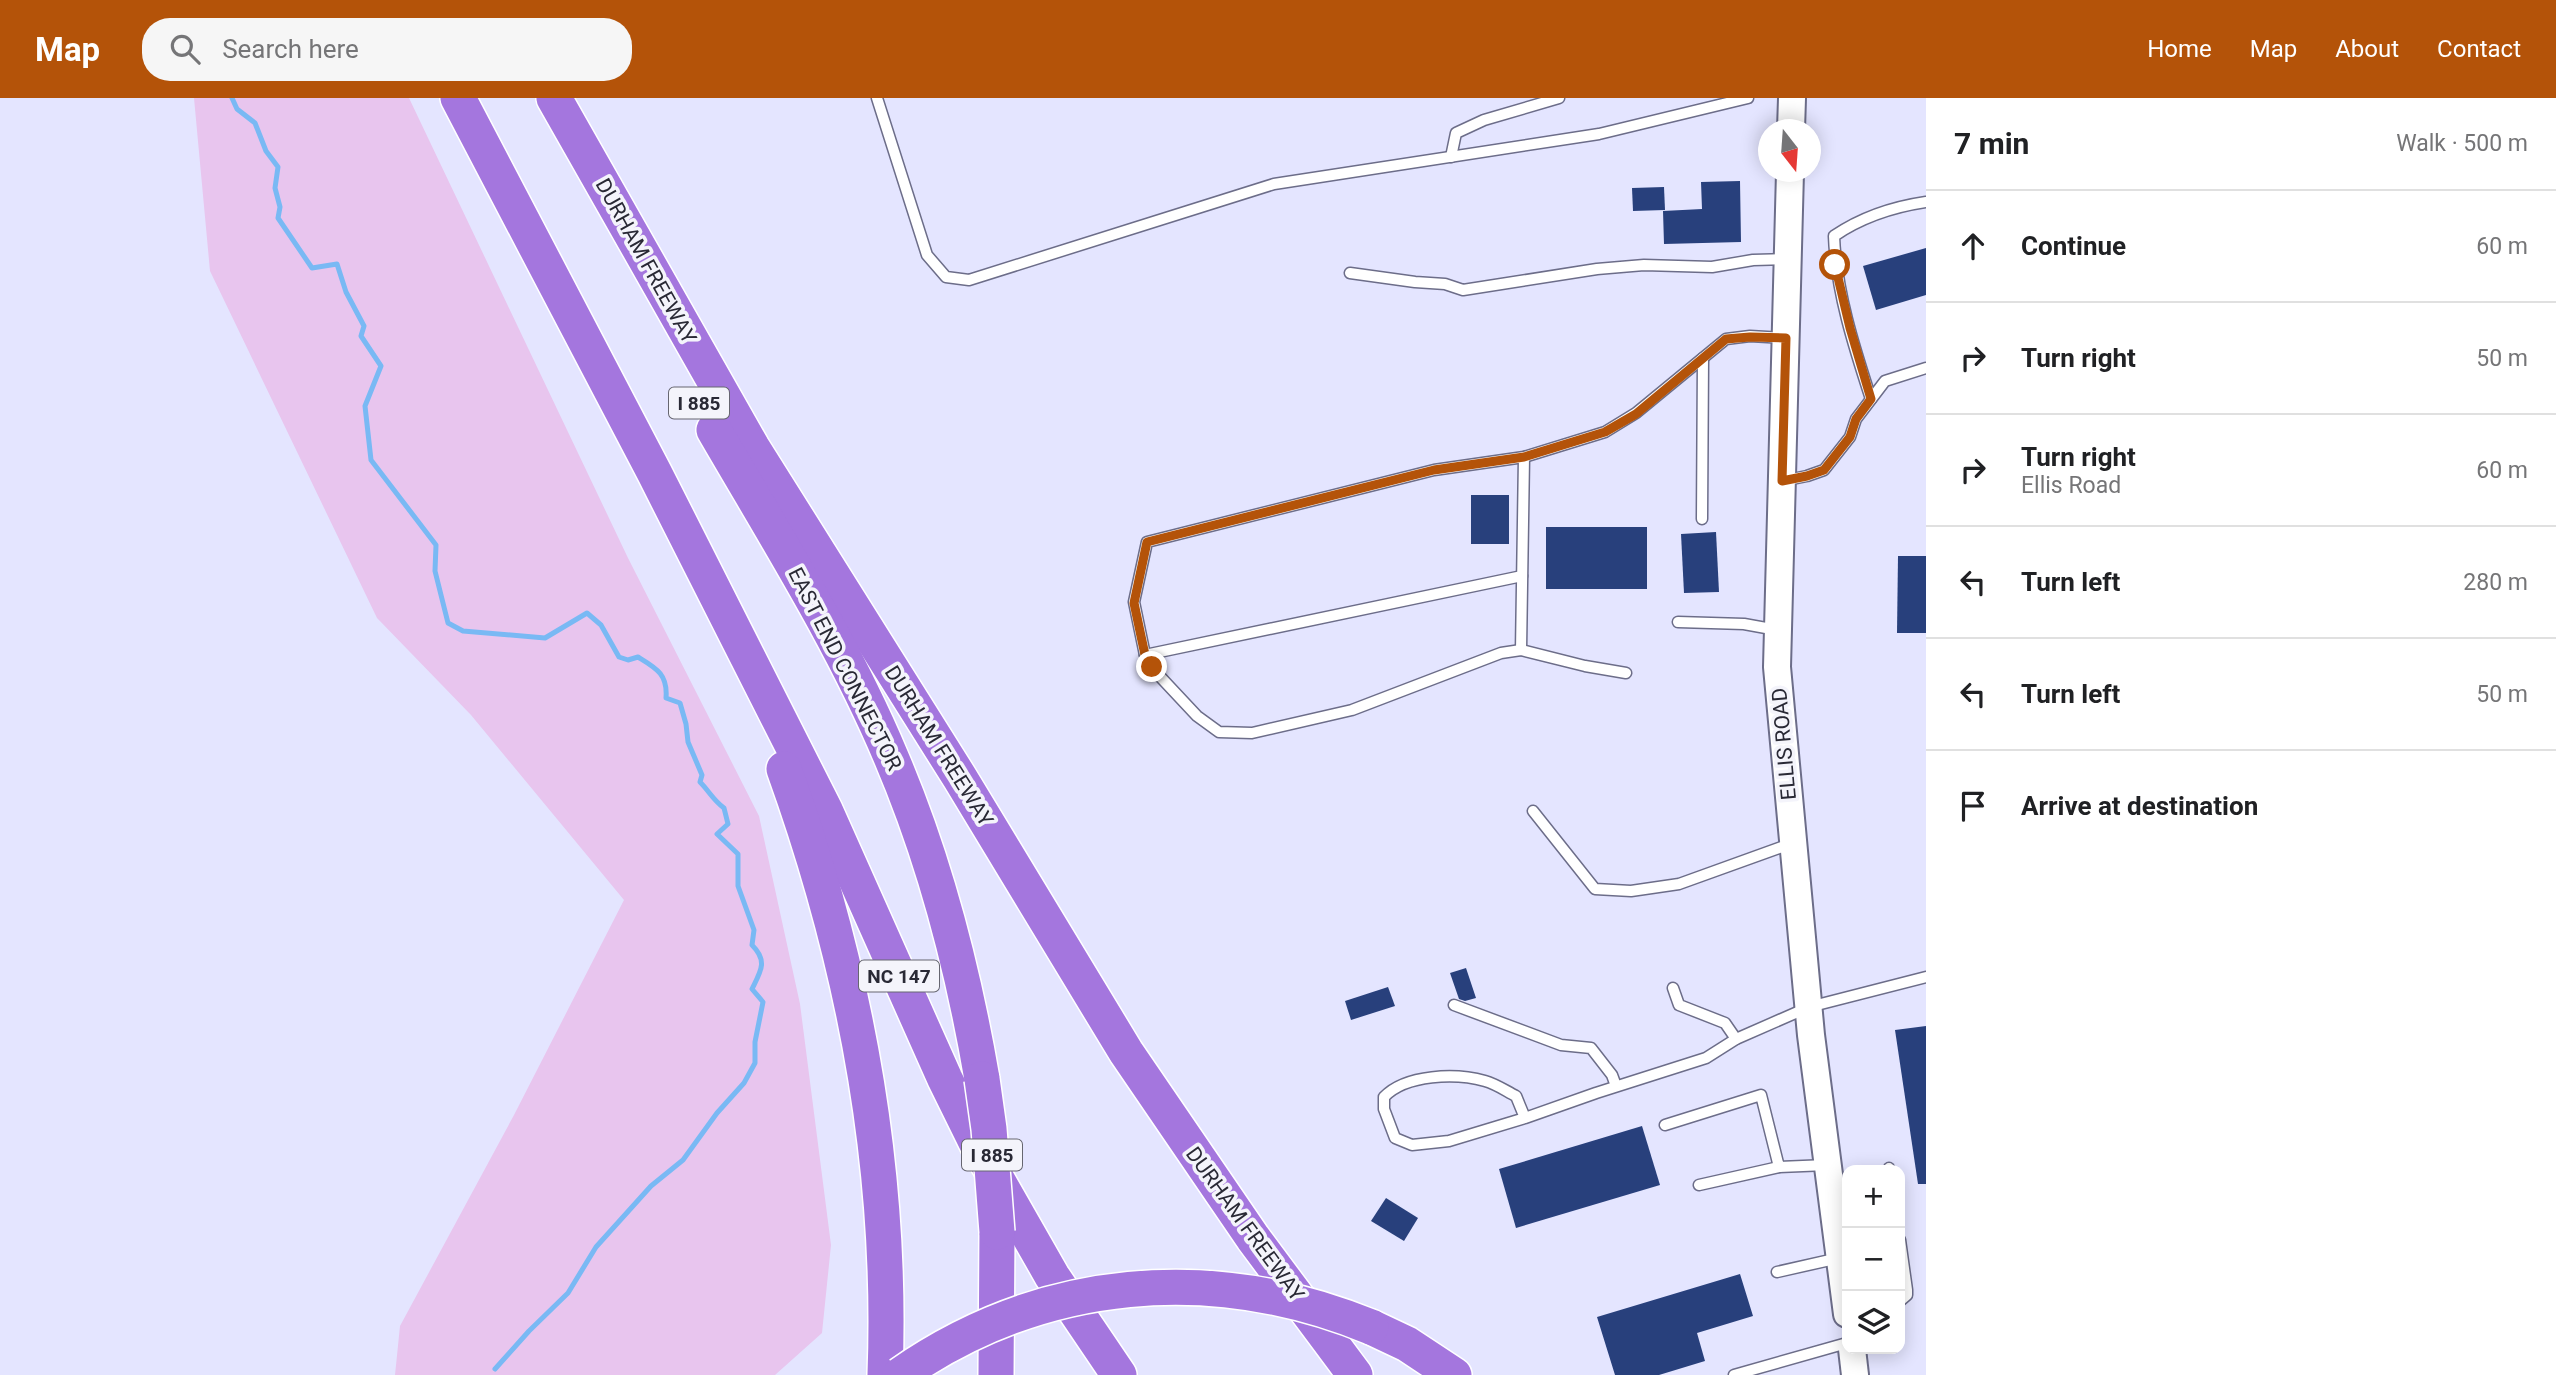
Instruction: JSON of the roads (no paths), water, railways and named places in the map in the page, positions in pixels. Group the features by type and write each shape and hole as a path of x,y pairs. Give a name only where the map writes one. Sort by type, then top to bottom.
{"highway":[{"path":"458,98 721,606 797,806 846,970 865,1070 876,1149 884,1242 885,1375"},
{"name":"EAST END CONNECTOR","path":"541,98 657,329 813,601 867,704 912,810 947,917 970,1009 982,1079 997,1232 996,1375"},
{"name":"DURHAM FREEWAY","path":"554,98 752,447 960,778 1126,1052 1252,1238 1355,1375"},
{"name":"NC 147","path":"721,606 825,810 939,1068 978,1146 1052,1276 1119,1375"},
{"path":"900,1375 971,1334 1022,1313 1068,1300 1136,1289 1203,1287 1307,1303 1407,1344 1454,1375"}],"main road":[{"path":"1791,119 1792,98"},
{"name":"ELLIS ROAD","path":"1790,182 1777,667 1809,1007 1845,1291"},
{"path":"1853,1354 1855,1375"}],"lane":[{"path":"877,98 927,254 946,277 969,280 1274,184 1600,134 1748,98"},
{"path":"1451,157 1456,133 1484,120 1559,98"},
{"path":"1871,399 1835,265 1834,236 1850,225 1894,206 1926,202"},
{"path":"1350,273 1445,284 1463,290 1597,269 1644,265 1712,267 1753,260 1788,260"},
{"path":"1626,673 1521,650 1501,653 1352,710 1252,733 1219,732 1197,716 1152,667 1145,655 1134,603 1147,542 1434,470 1524,457 1605,432 1636,414 1726,339 1786,338"},
{"path":"1702,519 1703,358"},
{"path":"1782,481 1824,470 1850,437 1856,419 1885,381 1926,368"},
{"path":"1521,650 1524,457"},
{"path":"1145,655 1522,576"},
{"path":"1678,622 1744,624 1778,630"},
{"path":"1533,811 1595,889 1631,891 1679,884 1793,842"},
{"path":"1525,1118 1516,1096 1486,1081 1431,1076 1391,1090 1384,1097 1384,1109 1395,1138 1412,1145 1449,1141 1525,1118 1706,1058 1736,1040 1809,1007 1926,977"},
{"path":"1673,988 1679,1005 1725,1023 1736,1040"},
{"path":"1454,1004 1562,1045 1591,1048 1612,1075 1616,1086"},
{"path":"1665,1125 1761,1095 1779,1167"},
{"path":"1699,1185 1779,1167 1828,1165"},
{"path":"1777,1272 1840,1258"},
{"path":"1905,1271 1908,1290 1905,1296"},
{"path":"1734,1375 1842,1344"}],"waterway":[{"path":"232,98 237,109 255,123 266,151 278,167 275,188 280,207 278,218 312,268 337,264 346,292 364,326 361,336 381,366 365,406 371,460 436,545 435,571 448,623 463,631 545,638 587,613 601,625 619,657 628,660 638,657 663,677 666,698 680,703 688,742 702,775 700,782 724,808 728,824 717,834 738,854 738,886 754,930 752,945 760,956 760,971 752,989 763,1002 755,1042 755,1063 744,1083 717,1113 683,1160 651,1186 596,1247 568,1293 495,1369"}]}
